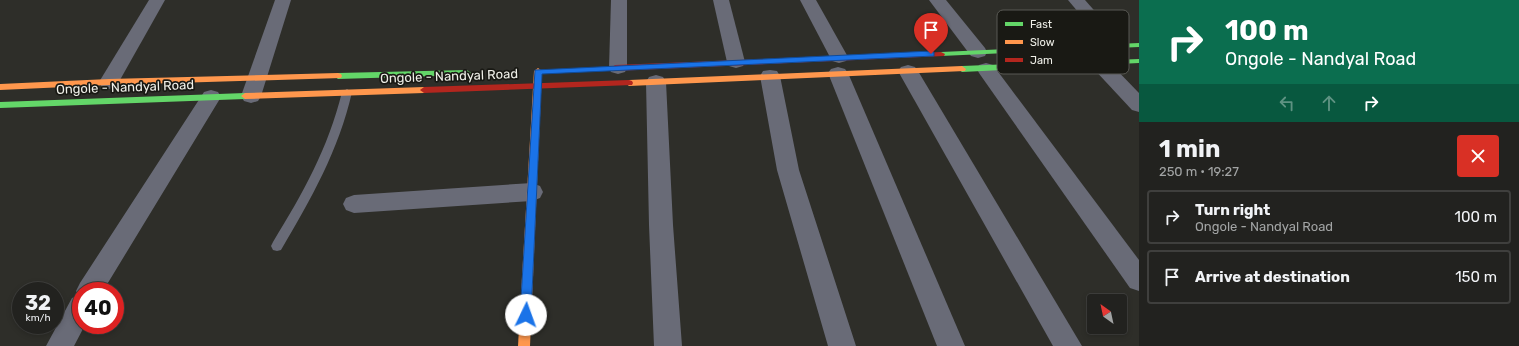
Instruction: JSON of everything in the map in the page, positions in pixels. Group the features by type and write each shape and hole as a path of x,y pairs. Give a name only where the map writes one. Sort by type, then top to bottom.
{"main road":[{"name":"Ongole - Nandyal Road","path":"1129,45 1139,45"},
{"name":"Ongole - Nandyal Road","path":"611,68 736,62 838,65 908,71 982,60 997,53"},
{"name":"Ongole - Nandyal Road","path":"0,105 656,82 770,76 838,65 982,60 997,64"},
{"name":"Ongole - Nandyal Road","path":"1129,62 1139,61"},
{"path":"524,346 538,71"},
{"name":"Ongole - Nandyal Road","path":"0,87 109,82 474,73"}],"street":[{"path":"109,82 157,0"},
{"path":"251,96 284,0"},
{"path":"611,68 619,0"},
{"path":"721,0 736,62"},
{"path":"808,0 838,65 951,346"},
{"path":"937,0 982,60 1139,280"},
{"path":"1076,0 1085,10"},
{"path":"908,71 1068,346"},
{"path":"1109,74 1139,105"},
{"path":"770,76 788,170 842,346"},
{"path":"656,82 661,225 668,346"},
{"path":"95,282 211,97"},
{"path":"354,204 532,192"},
{"path":"60,346 72,323"}],"lane":[{"path":"277,246 314,183 333,145 342,118 347,92"}],"traffic: fast":[{"path":"1129,45 1139,45"},
{"path":"941,54 997,51"},
{"path":"1129,61 1139,61"},
{"path":"962,69 997,67"},
{"path":"338,76 467,73"},
{"path":"0,105 245,96"}],"traffic: slow":[{"path":"629,83 962,69"},
{"path":"524,346 538,71"},
{"path":"0,87 109,82 338,76"},
{"path":"245,96 424,90"}],"traffic: jam":[{"path":"615,68 941,54"},
{"path":"424,90 629,83"}],"route":[{"path":"526,315 538,71 931,54"}]}
